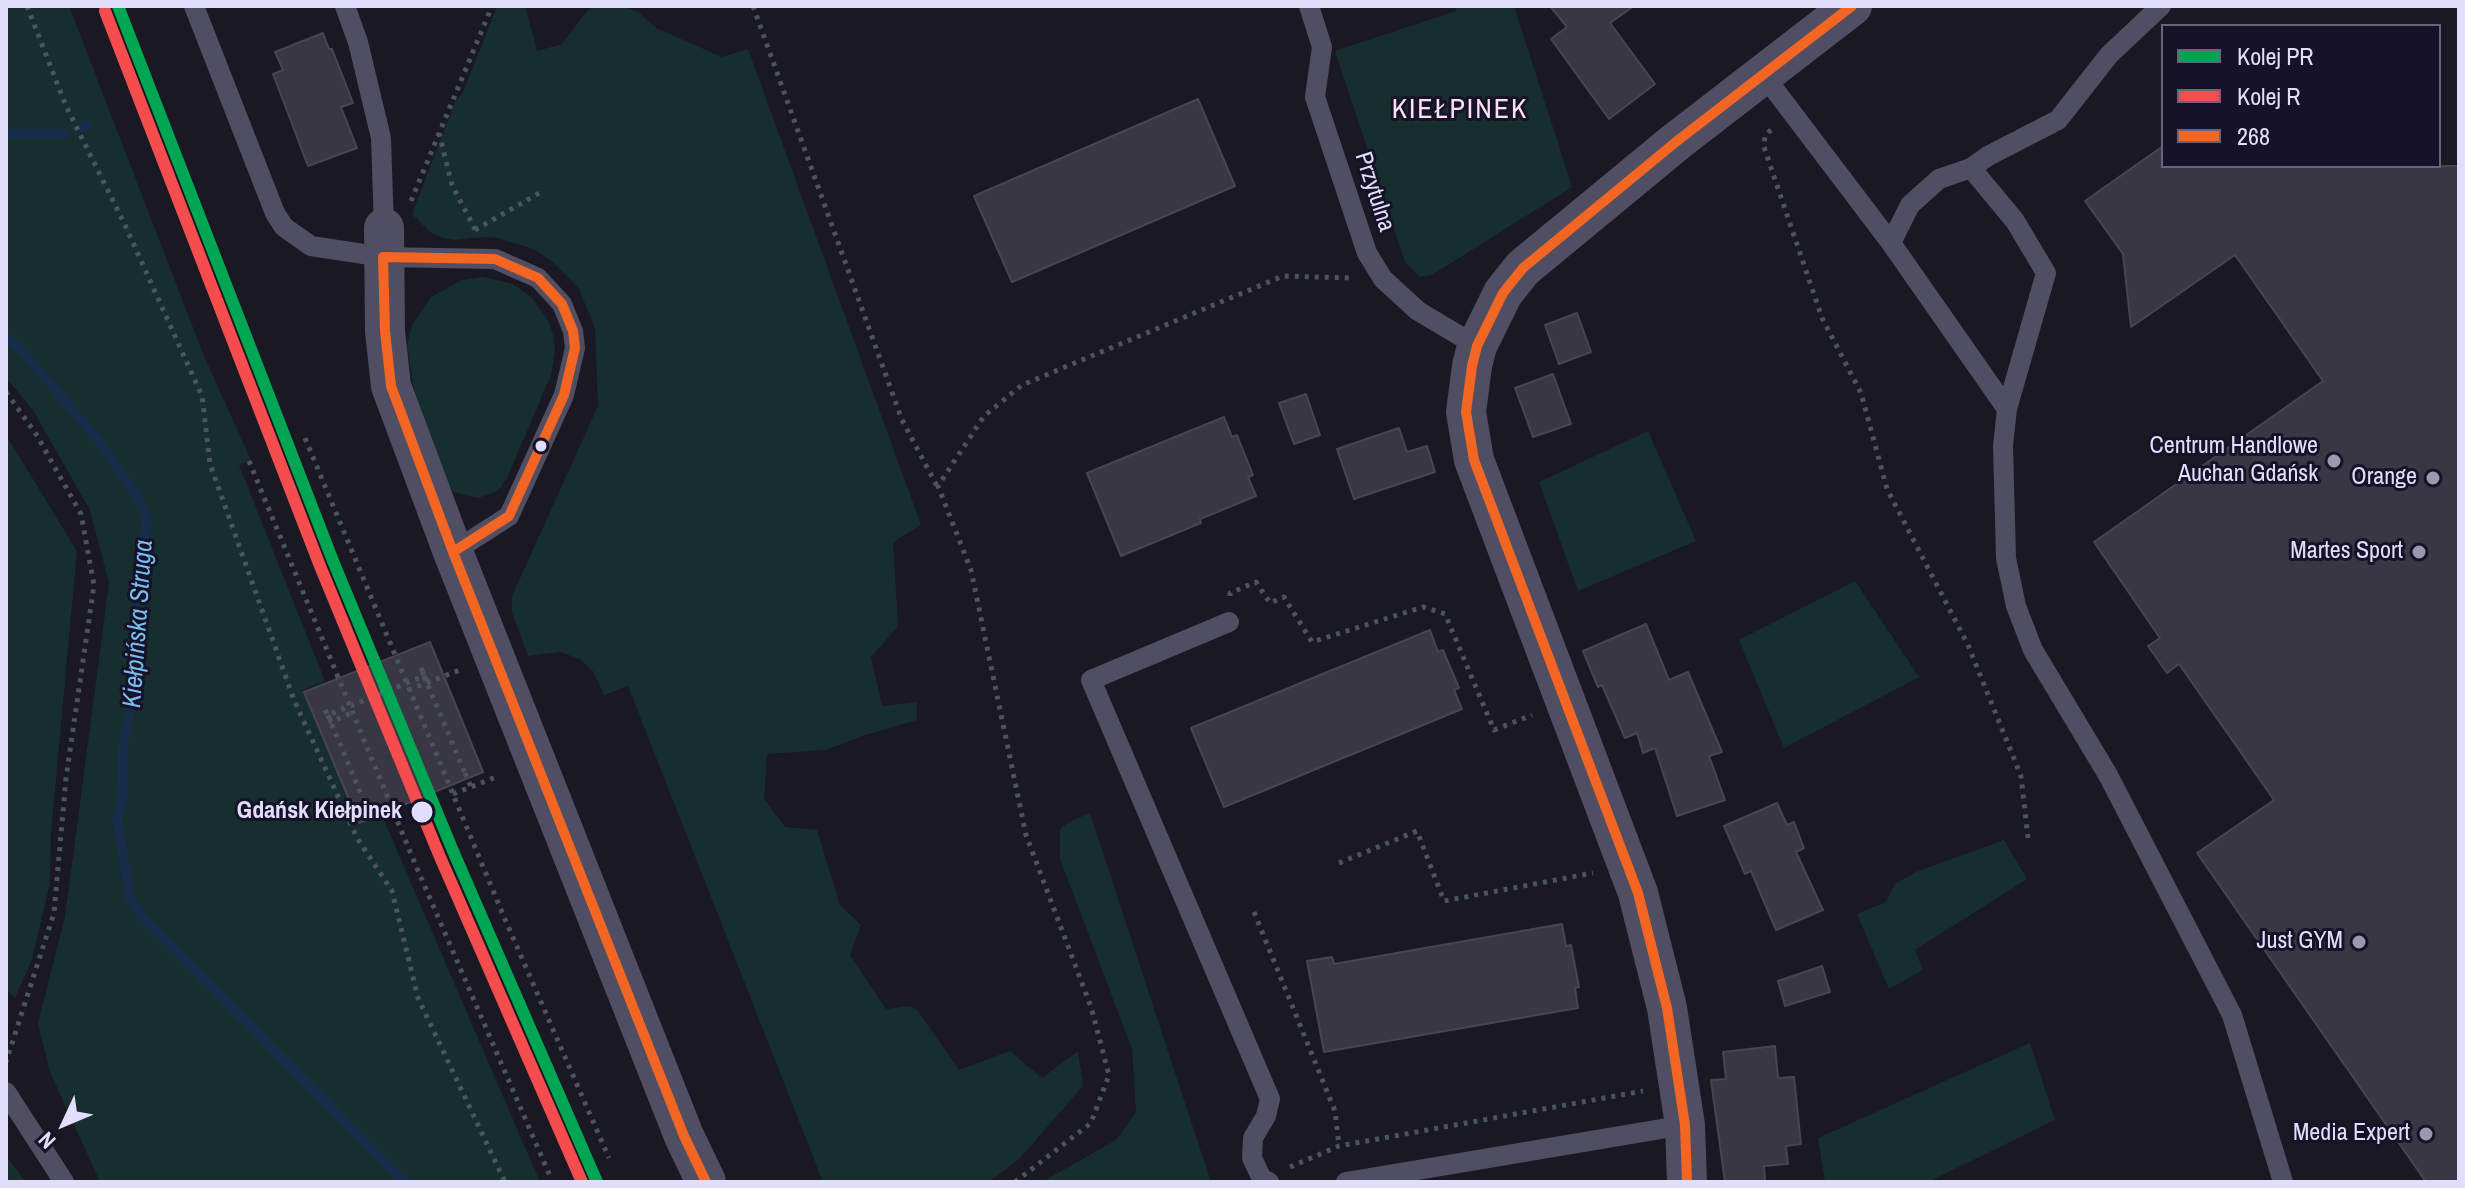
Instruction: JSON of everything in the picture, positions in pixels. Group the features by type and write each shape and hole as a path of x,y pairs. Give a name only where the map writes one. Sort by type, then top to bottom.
{"street":[{"path":"1687,1182 1685,1125 1642,873 1474,460 1466,412 1477,346 1503,293 1523,268 1762,73 1852,6"},
{"path":"391,232 385,331 391,386 453,552 684,1136 706,1182"}],"lane":[{"path":"194,6 275,213 284,227 311,246 391,232 495,259 538,278 562,304 573,331 575,348 564,395 509,516 453,552"},
{"path":"345,6 358,42 381,138 391,232"},
{"name":"Przytulna","path":"1309,6 1322,47 1315,97 1367,253 1383,279 1418,311 1477,346"},
{"path":"1891,243 1910,205 1939,179 1971,168 2058,120 2109,55 2161,6"},
{"path":"1762,73 1891,243 2007,409"},
{"path":"1971,168 2015,221 2046,273 2007,409 2003,446 2006,558 2016,606 2033,650 2108,775 2232,1015 2283,1182"},
{"path":"1229,622 1091,680 1270,1099 1266,1116 1253,1138 1252,1158 1266,1181"},
{"path":"6,1092 64,1182"},
{"path":"1346,1182 1685,1125"}],"path":[{"path":"27,6 66,106 124,223 202,396 210,464 294,700 357,838 392,891 418,998 505,1182"},
{"path":"391,232 439,133 492,6"},
{"path":"753,6 902,420 938,486 971,570 1026,835 1091,1007 1109,1075 1091,1123 1015,1182"},
{"path":"1792,114 1765,135 1764,147 1822,318 1861,393 1887,489 1968,645 2021,776 2028,838"},
{"path":"1765,126 1772,130"},
{"path":"439,133 452,185 475,230 541,192"},
{"path":"938,486 984,416 1022,385 1283,276 1383,279"},
{"path":"6,392 36,434 81,514 94,585 66,778 54,913 6,1062"},
{"path":"305,438 408,690 609,1158"},
{"path":"249,461 351,713 550,1176"},
{"path":"1229,622 1230,593 1256,582 1270,603 1284,597 1312,642 1423,607 1445,614 1494,730 1535,714"},
{"path":"427,683 421,668 471,787"},
{"path":"408,690 462,669"},
{"path":"326,712 424,676"},
{"path":"326,712 331,722 351,713"},
{"path":"326,712 370,816 391,806"},
{"path":"453,794 496,777"},
{"path":"1339,863 1417,831 1444,901 1594,873"},
{"path":"1254,912 1335,1111 1339,1146"},
{"path":"1266,1181 1339,1146 1644,1091"}],"green space":[{"path":"6,6 69,6 204,356 251,460 239,465 325,681 303,690 358,820 380,811 540,1182 100,1182 50,1072 38,1023 65,917 109,583 90,510 34,412 6,377"},
{"path":"497,6 525,6 537,51 562,44 594,6 622,6 638,12 656,28 722,57 748,49 921,525 893,542 898,626 871,657 882,706 917,702 917,720 826,750 767,754 764,799 785,827 817,830 840,905 861,925 850,955 886,1009 910,1006 918,1011 959,1070 1010,1051 1042,1078 1078,1051 1083,1086 1020,1158 989,1182 823,1182 628,686 604,695 593,671 580,659 560,652 528,656 512,612 512,596 598,406 595,328 579,289 554,263 534,249 497,238 454,240 440,237 430,232 412,214 455,102 464,90"},
{"path":"1455,6 1514,6 1572,187 1432,275 1420,277 1405,262 1335,51 1456,11"},
{"path":"483,277 513,284 532,298 548,320 555,351 551,375 507,478 498,491 478,498 453,492 442,469 414,389 407,345 412,325 431,297 462,280"},
{"path":"1648,431 1696,541 1578,591 1539,482"},
{"path":"6,435 77,551 51,833 50,883 32,960 15,998 6,989"},
{"path":"1855,581 1919,677 1784,748 1739,640"},
{"path":"1090,813 1211,1182 1042,1182 1116,1140 1136,1112 1132,1049 1060,859 1060,829"},
{"path":"2004,840 2027,879 1915,950 1923,970 1889,989 1857,914 1886,902 1895,884 1916,872"},
{"path":"2030,1043 2055,1120 1928,1182 1825,1182 1818,1138"},
{"path":"6,1156 26,1182 6,1182"}],"building":[{"path":"1550,6 1634,6 1610,23 1655,84 1609,119 1551,39 1567,27"},
{"path":"323,33 353,103 341,107 357,148 308,166 273,74 283,70 275,52"},
{"path":"1198,99 1235,186 1012,282 974,196"},
{"name":"Centrum Handlowe Auchan Gdańsk","path":"2161,147 2161,168 2459,166 2459,1182 2426,1182 2197,853 2274,800 2179,664 2167,673 2148,646 2160,638 2094,542 2323,381 2235,255 2131,327 2123,254 2085,201"},
{"path":"1577,313 1591,352 1559,364 1545,325"},
{"path":"1553,374 1571,424 1533,437 1515,388"},
{"path":"1306,394 1320,435 1294,444 1279,403"},
{"path":"1224,417 1232,437 1237,435 1253,475 1248,477 1256,496 1121,556 1087,473"},
{"path":"1399,428 1407,452 1427,446 1435,472 1354,499 1337,449"},
{"path":"1646,624 1669,680 1688,672 1722,752 1709,756 1725,800 1677,816 1655,748 1643,753 1637,733 1625,738 1583,651"},
{"path":"1430,630 1438,652 1443,650 1459,688 1454,690 1462,709 1224,807 1191,728"},
{"path":"430,642 483,772 359,823 304,692"},
{"path":"1777,803 1787,825 1794,822 1804,848 1796,852 1823,910 1776,930 1751,871 1745,874 1724,826"},
{"path":"1562,924 1566,946 1571,945 1579,987 1575,988 1578,1008 1324,1052 1307,961 1332,957 1334,964"},
{"path":"1822,966 1830,992 1785,1006 1778,981"},
{"path":"1775,1046 1778,1078 1794,1077 1801,1144 1786,1146 1788,1164 1764,1166 1765,1182 1725,1182 1711,1080 1726,1079 1723,1052"}],"waterway":[{"path":"83,127 88,125"},
{"path":"6,134 64,134"},
{"name":"Kiełpińska Struga","path":"6,336 99,441 144,511 147,526 133,641 139,654 134,689 137,701 132,704 123,746 122,805 117,818 130,899 142,916 404,1182"}],"tunnel":[{"path":"2158,659 2459,450"},
{"path":"2418,478 2459,537"}],"rail line":[{"name":"PR","path":"118,6 333,561 453,851 597,1182"},
{"name":"R","path":"105,11 320,566 440,857 582,1182"}],"transit line":[{"name":"268","path":"1687,1182 1685,1125 1667,1008 1638,893 1474,460 1466,412 1472,366 1477,346 1503,293 1523,268 1677,141 1852,6"},
{"name":"268","path":"383,257 385,331 391,386 453,552 684,1136 706,1182"},
{"name":"268","path":"383,257 495,259 538,278 562,304 573,331 575,348 564,395 509,516 453,552"}],"place":[{"name":"Centrum Handlowe Auchan Gdańsk","path":"2334,461"},
{"name":"Orange","path":"2433,478"},
{"name":"Martes Sport","path":"2419,552"},
{"name":"Gdańsk Kiełpinek","path":"422,812"},
{"name":"Just GYM","path":"2359,942"},
{"name":"Media Expert","path":"2426,1134"}],"district":[{"name":"KIEŁPINEK","path":"1460,110"}]}
